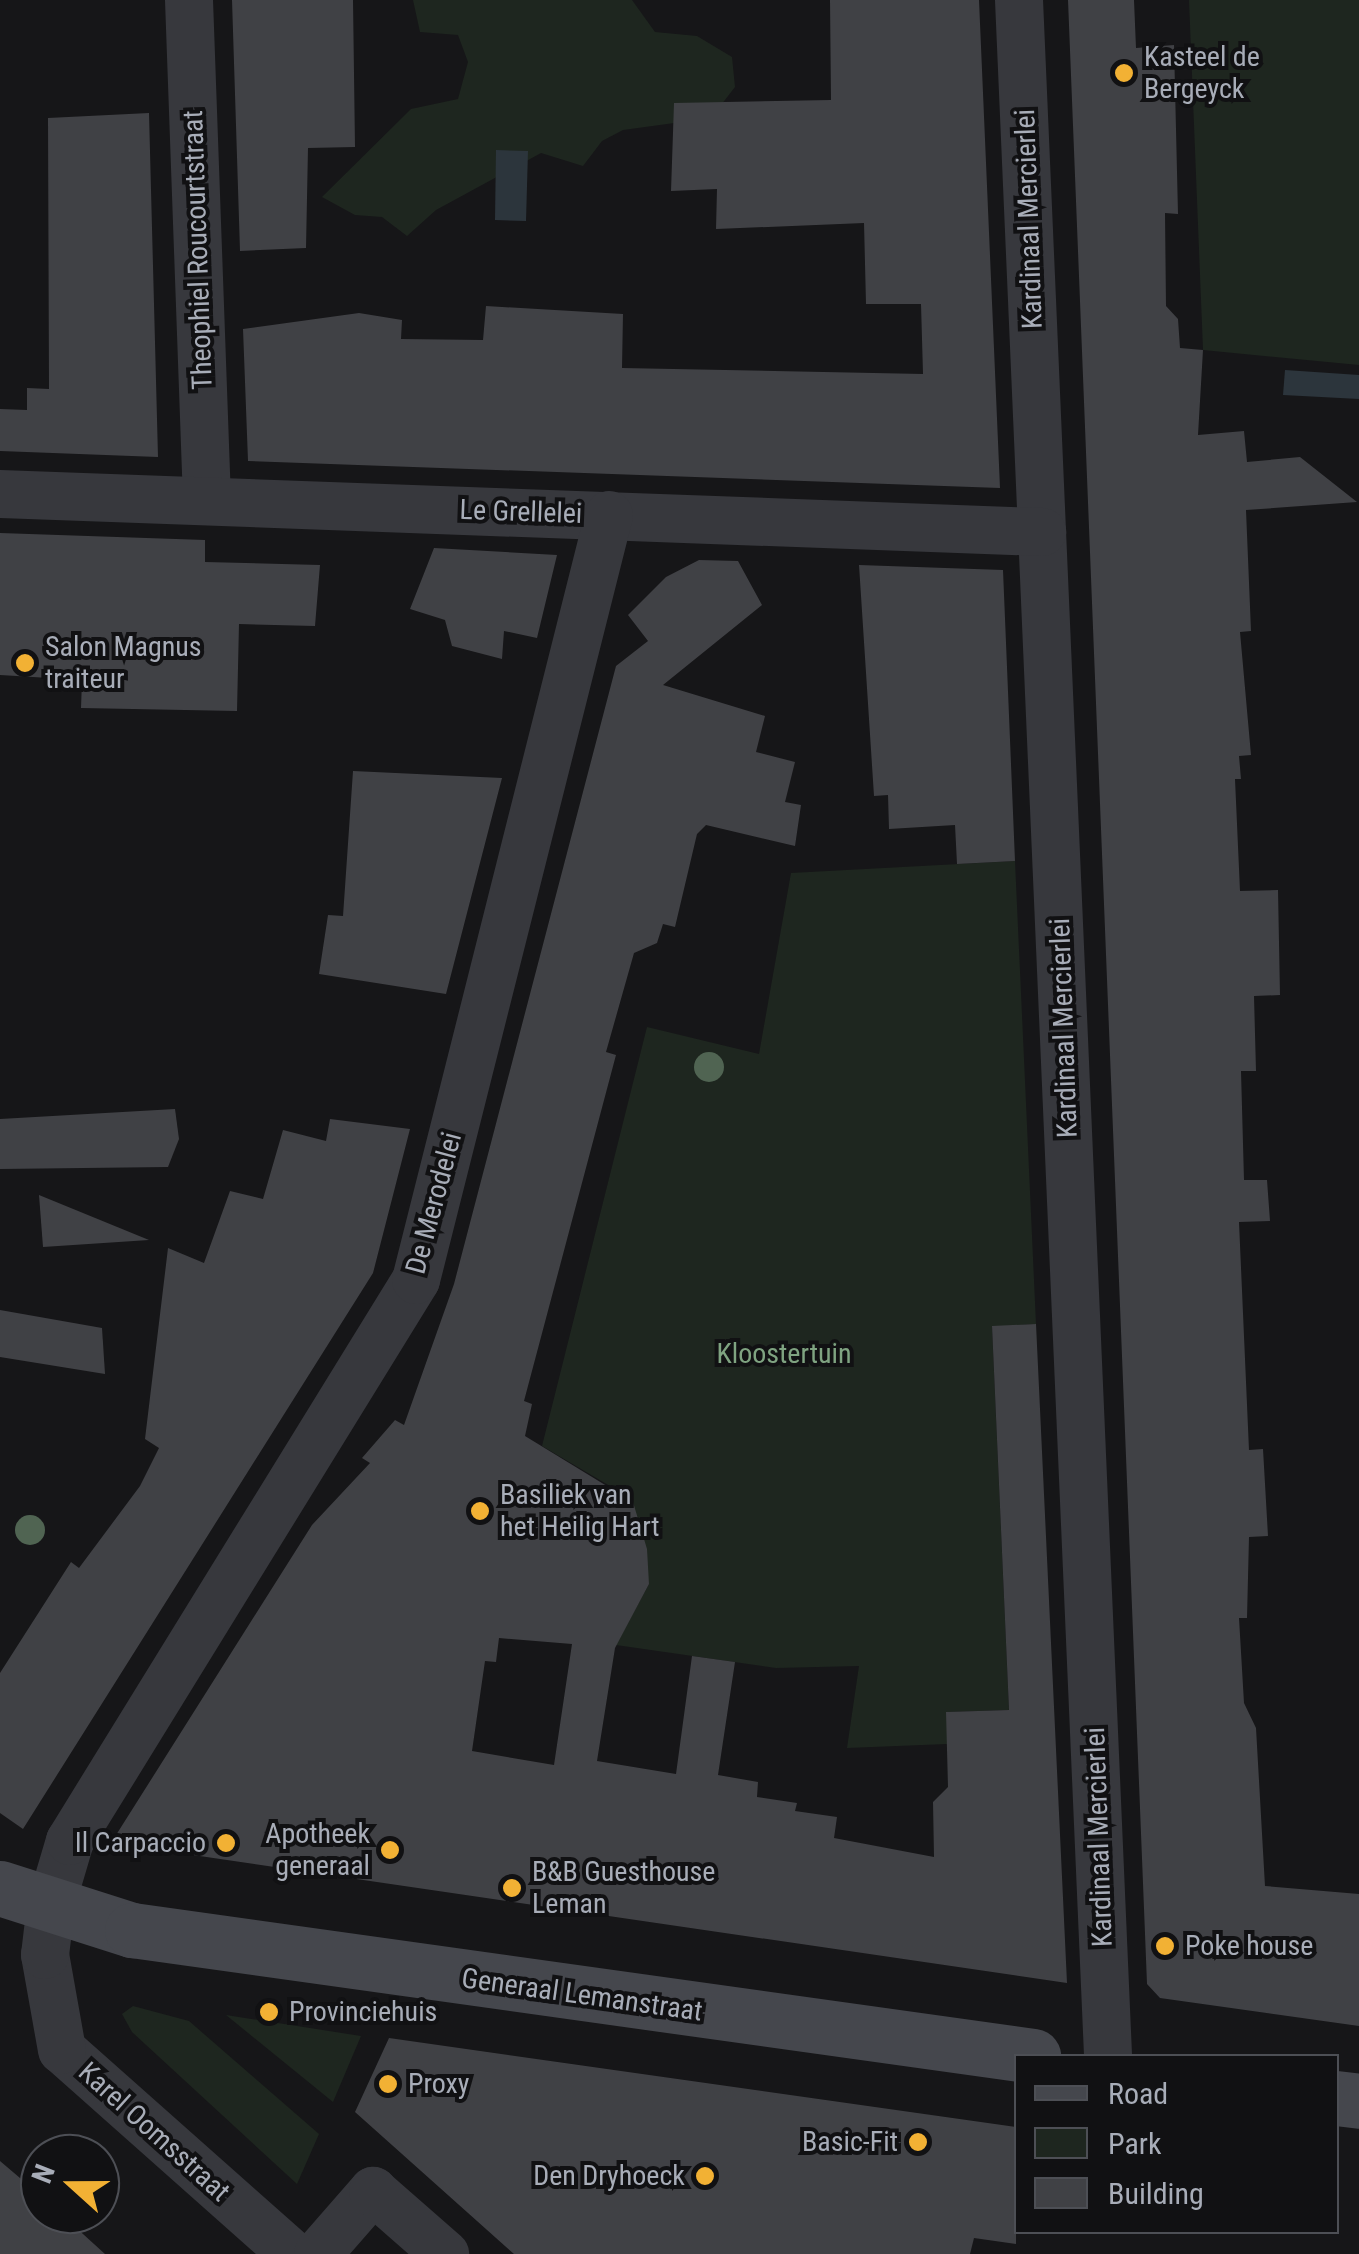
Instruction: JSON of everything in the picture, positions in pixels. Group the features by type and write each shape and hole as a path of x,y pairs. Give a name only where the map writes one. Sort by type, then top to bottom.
{"main road":[{"name":"Generaal Lemanstraat","path":"0,1888 33,1919 1019,2054"}],"street":[{"name":"Theophiel Roucourtstraat","path":"190,0 207,500"},
{"name":"Kardinaal Mercierlei","path":"1019,0 1108,2054"},
{"name":"Le Grellelei","path":"0,494 1042,532"},
{"name":"De Merodelei","path":"33,1919 70,1841 416,1280 610,515"},
{"name":"Karel Oomsstraat","path":"33,1919 62,2050 292,2254"},
{"path":"318,2254 373,2190 444,2254"}],"green space":[{"path":"413,0 632,0 655,32 697,36 732,57 735,87 711,118 623,130 602,141 583,166 541,153 436,210 407,236 382,217 355,215 322,197 411,109 458,99 468,62 458,35 420,32"},
{"path":"1189,0 1359,0 1359,365 1203,350"},
{"name":"Kloostertuin","path":"1015,861 1036,1324 992,1327 1009,1710 947,1712 947,1744 847,1748 859,1666 776,1668 616,1645 649,1584 632,1499 542,1446 647,1027 759,1054 791,873"},
{"path":"133,2006 189,2021 319,2134 297,2184 132,2032 122,2014"},
{"path":"226,2015 361,2036 333,2102"}],"shaded area":[{"path":"496,150 528,151 526,221 495,220"},
{"path":"1285,370 1359,375 1359,399 1283,395"}],"building":[{"path":"232,0 353,0 355,147 308,148 306,248 240,251"},
{"path":"830,0 979,0 1000,488 248,461 243,329 359,313 402,320 401,339 483,340 486,306 623,314 622,368 923,374 921,304 866,304 864,223 716,229 717,189 671,191 674,103 831,100"},
{"path":"1068,0 1134,0 1136,48 1174,45 1178,214 1165,213 1166,306 1178,319 1180,348 1203,350 1198,435 1244,431 1247,462 1300,457 1357,502 1246,510 1251,631 1240,632 1251,755 1239,756 1241,779 1235,779 1240,891 1278,890 1280,995 1254,996 1256,1071 1241,1071 1244,1180 1267,1180 1270,1221 1239,1222 1249,1450 1263,1449 1268,1536 1249,1537 1247,1618 1239,1618 1244,1703 1256,1728 1265,1886 1359,1894 1359,2026 1160,1998 1147,1984"},
{"path":"149,113 158,457 0,451 0,409 27,410 27,388 49,389 48,118"},
{"path":"0,533 205,540 205,562 320,565 315,626 239,624 237,711 81,708 82,680 0,675"},
{"path":"434,548 557,555 537,638 504,631 502,659 452,646 445,620 410,609"},
{"path":"699,560 738,561 762,605 663,685 765,716 756,752 795,762 785,802 801,805 795,846 706,825 697,834 675,927 663,924 657,943 634,953 606,1052 616,1055 524,1401 532,1404 525,1436 633,1502 647,1549 649,1584 615,1648 597,1761 676,1774 692,1656 735,1662 718,1775 758,1782 757,1797 797,1803 795,1811 837,1817 834,1838 934,1857 933,1802 948,1787 946,1712 1009,1710 992,1326 1036,1324 1067,1983 111,1843 312,1525 370,1463 362,1458 395,1420 404,1425 454,1284 616,666 648,641 628,615 666,577","holes":["499,1638 572,1644 554,1765 472,1751 485,1661 496,1662"]},
{"path":"859,565 1003,570 1015,861 957,864 955,825 889,829 888,795 874,796"},
{"path":"353,771 502,778 446,994 319,974 328,915 343,916"},
{"path":"175,1109 179,1139 168,1167 0,1169 0,1119"},
{"path":"330,1119 410,1129 373,1273 23,1829 0,1813 0,1673 71,1562 79,1568 140,1486 159,1448 145,1439 168,1248 204,1263 230,1191 263,1199 283,1130 326,1141"},
{"path":"39,1195 149,1240 43,1247"},
{"path":"0,1310 102,1328 105,1374 0,1357"},
{"name":"Den Dryhoeck","path":"389,2038 1014,2127 1016,2244 974,2238 970,2254 514,2254 355,2112"},
{"path":"0,2161 20,2178 20,2234 83,2234 105,2254 0,2254"}],"place":[{"name":"Kasteel de Bergeyck","path":"1124,73"},
{"name":"Salon Magnus traiteur","path":"25,663"},
{"name":"Basiliek van het Heilig Hart","path":"480,1511"},
{"name":"Il Carpaccio","path":"226,1843"},
{"name":"Apotheek generaal","path":"390,1850"},
{"name":"B&B Guesthouse Leman","path":"512,1888"},
{"name":"Poke house","path":"1165,1946"},
{"name":"Provinciehuis","path":"269,2012"},
{"name":"Proxy","path":"388,2084"},
{"name":"Basic-Fit","path":"918,2142"},
{"name":"Den Dryhoeck","path":"705,2176"}]}
